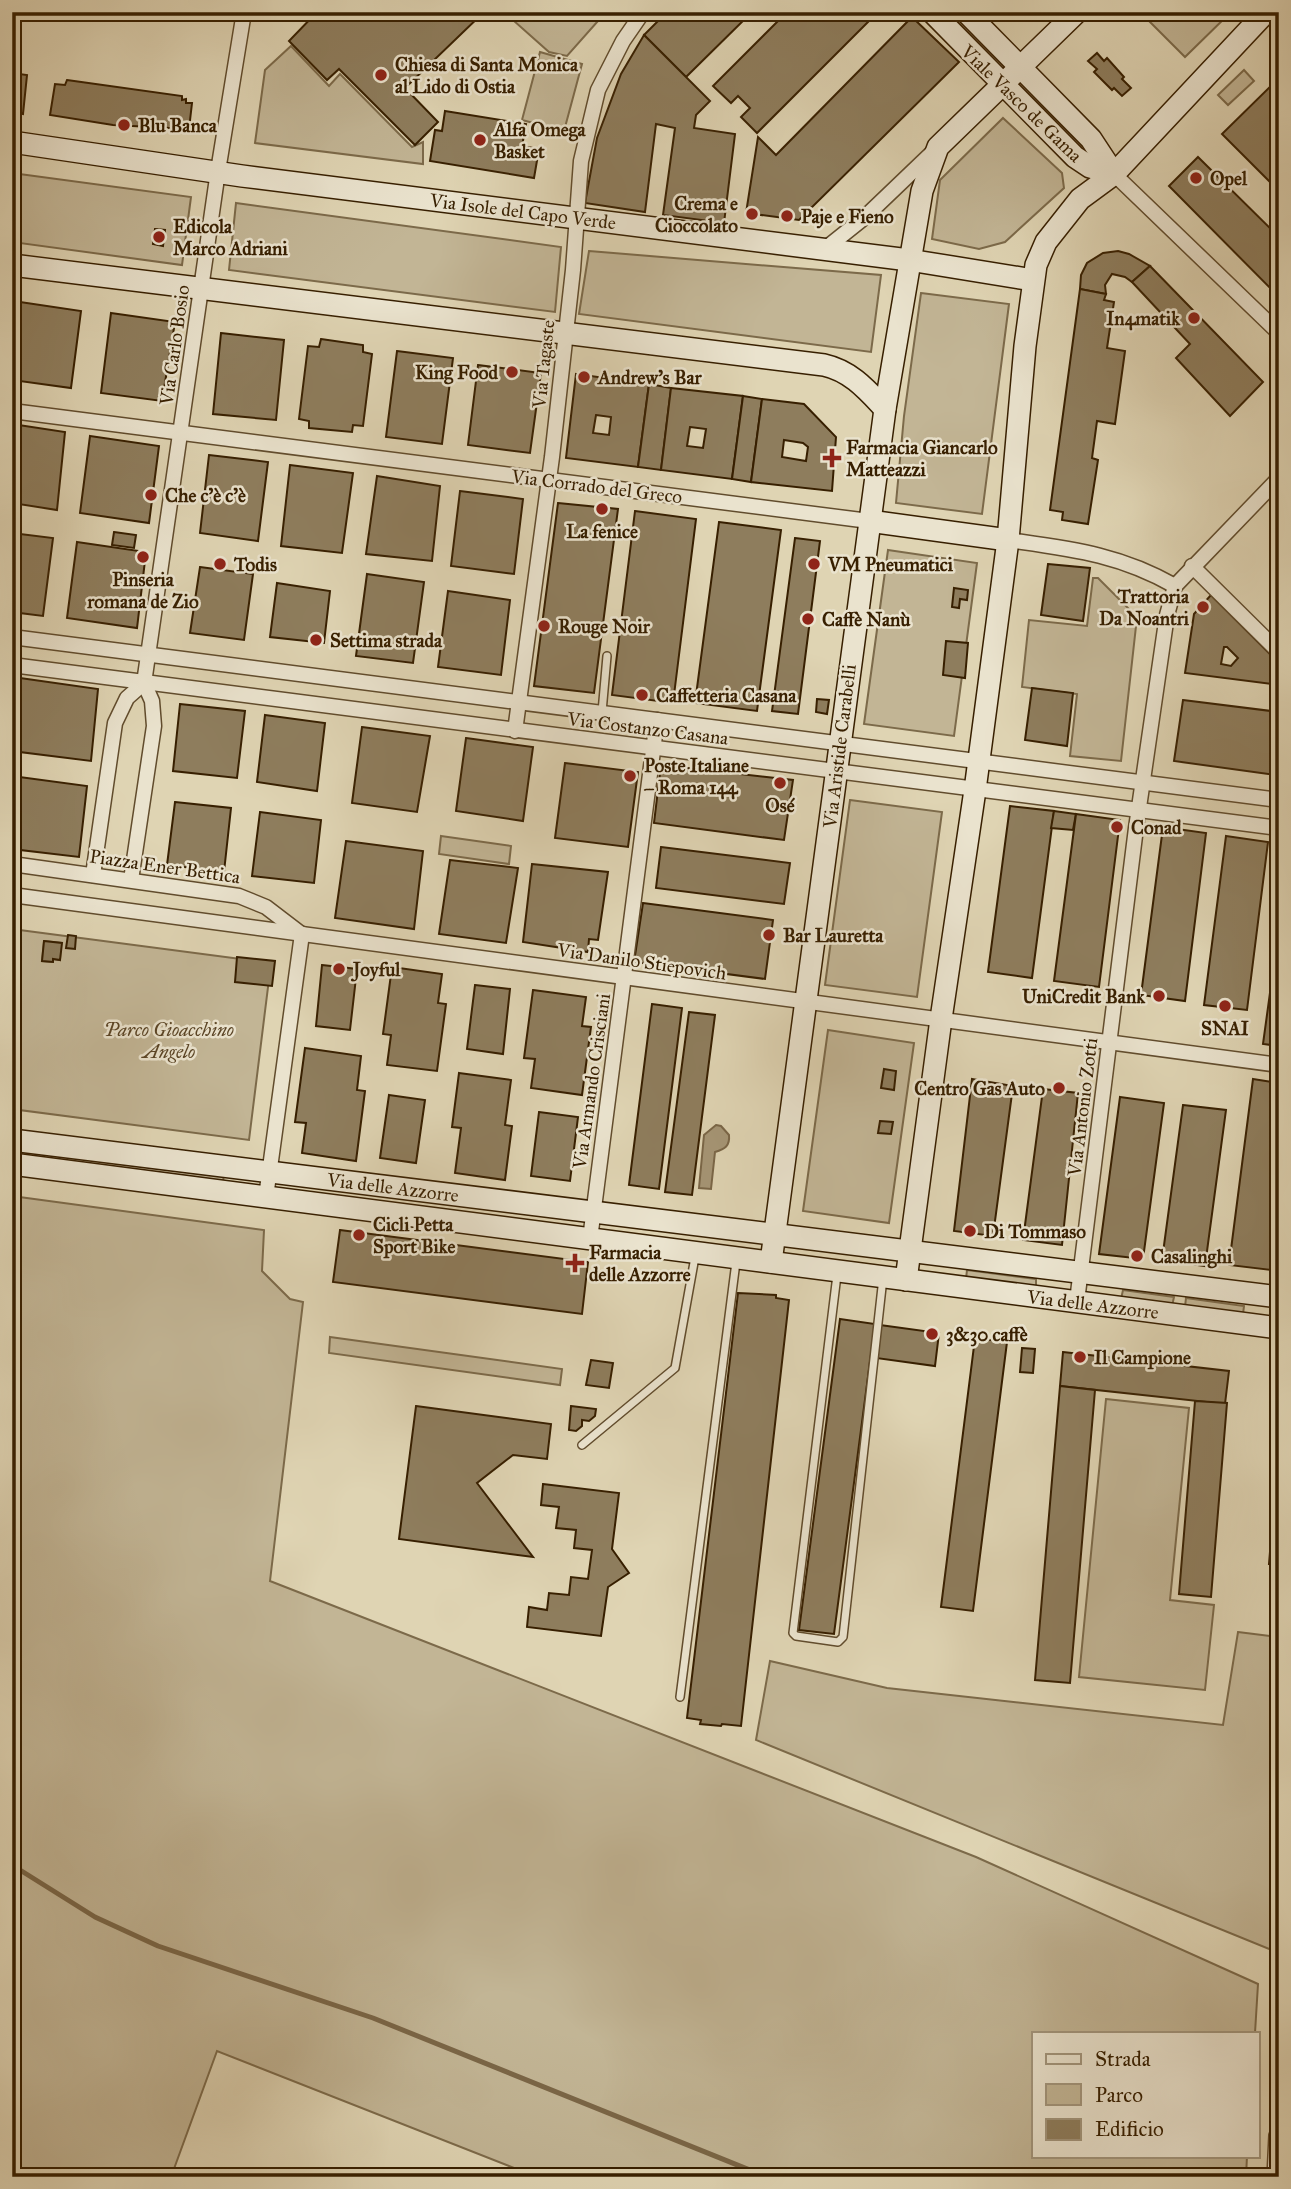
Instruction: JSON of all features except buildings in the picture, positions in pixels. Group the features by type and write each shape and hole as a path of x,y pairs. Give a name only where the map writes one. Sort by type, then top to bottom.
{"street":[{"name":"Via Carlo Bosio","path":"131,880 154,726 152,701 144,682 218,171 244,12"},
{"name":"Via Tagaste","path":"515,731 550,480 581,161 598,90 623,41 643,12"},
{"name":"Viale Vasco de Gama","path":"932,12 1075,157 1090,167 1114,174"},
{"name":"Viale Vasco de Gama","path":"966,12 1091,139 1114,174"},
{"path":"825,249 865,217 1077,12"},
{"path":"906,1280 1008,540 1036,265 1046,242 1080,199 1114,174 1266,12"},
{"name":"Via Isole del Capo Verde","path":"12,142 909,260 1033,280"},
{"name":"Via Aristide Carabelli","path":"774,1233 885,409 922,191 938,147"},
{"path":"1114,174 1279,333"},
{"path":"12,265 832,367 858,381 885,409"},
{"name":"Via Corrado del Greco","path":"12,411 1008,540 1101,554 1136,566 1175,586"},
{"path":"1175,586 1279,478"},
{"path":"1192,566 1279,652"},
{"name":"Via Antonio Zotti","path":"1077,1301 1139,810 1164,632 1175,586"},
{"name":"Via Costanzo Casana","path":"12,637 1279,800"},
{"name":"Via Costanzo Casana","path":"12,665 1279,828"},
{"path":"93,875 115,723 127,698 144,682"},
{"name":"Via Armando Crisciani","path":"590,1239 657,720"},
{"name":"Piazza Ener Bettica","path":"12,864 228,893 250,899 272,911 302,934"},
{"path":"12,895 302,934 266,1196"},
{"name":"Via Danilo Stiepovich","path":"302,934 1279,1065"},
{"name":"Via delle Azzorre","path":"12,1140 1279,1297"},
{"name":"Via delle Azzorre","path":"12,1164 1279,1328"},
{"path":"771,1262 774,1233"}],"lane":[{"path":"602,712 607,656"},
{"path":"582,1445 675,1368 696,1252"},
{"path":"680,1697 736,1258"},
{"path":"838,1270 793,1633 796,1636 838,1642 842,1637 883,1276"},
{"path":"1271,2177 1273,2135 1279,2122"}],"green space":[{"path":"522,12 606,12 567,56 549,52 514,21"},
{"path":"1140,12 1231,12 1185,57"},
{"path":"291,46 329,86 340,74 412,147 423,142 423,164 255,143 265,70"},
{"path":"540,52 582,64 564,131 522,120"},
{"path":"1244,70 1254,81 1228,105 1218,95"},
{"path":"1003,118 1062,173 1064,188 1005,242 979,249 932,239 940,180"},
{"path":"12,173 191,197 182,265 12,242"},
{"path":"236,203 561,247 555,312 229,270"},
{"path":"589,251 881,275 871,352 579,314"},
{"path":"921,293 1009,304 982,514 896,503 904,416"},
{"path":"888,550 977,563 954,736 864,724"},
{"path":"1093,578 1098,578 1137,617 1121,761 1070,756 1077,694 1022,687 1029,620 1087,626"},
{"path":"850,800 942,812 917,997 825,985"},
{"path":"441,836 511,846 509,864 439,854"},
{"name":"Parco Gioacchino Angelo","path":"12,929 271,963 249,1140 12,1109","holes":["44,941 61,943 60,960 42,961"]},
{"path":"828,1030 914,1043 889,1223 803,1211"},
{"path":"12,1146 224,1174 223,1182 12,1155"},
{"path":"12,1196 264,1230 262,1271 290,1299 303,1302 270,1581 976,1857 1258,1984 1255,2032 1032,2032 1032,2158 1247,2158 1246,2177 537,2177 217,2051 171,2177 12,2177"},
{"path":"967,1270 1036,1279 1036,1288 966,1279"},
{"path":"1123,1290 1174,1297 1172,1306 1121,1299"},
{"path":"1186,1298 1244,1306 1243,1314 1185,1307"},
{"path":"330,1337 562,1369 560,1385 329,1353"},
{"path":"1106,1399 1189,1408 1170,1600 1214,1605 1205,1690 1079,1677"},
{"path":"1238,1632 1279,1637 1279,1916 1274,1951 756,1740 770,1661 887,1688 1223,1725"}],"shaded area":[{"path":"716,1125 721,1126 729,1135 729,1142 715,1152 711,1189 699,1188 704,1135"}],"waterway":[{"path":"12,1865 95,1917 158,1946 373,2018 767,2177"}],"place":[{"name":"Chiesa di Santa Monica al Lido di Ostia","path":"381,75"},
{"name":"Blu Banca","path":"124,125"},
{"name":"Alfa Omega Basket","path":"480,140"},
{"name":"Opel","path":"1196,178"},
{"name":"Crema e Cioccolato","path":"752,214"},
{"name":"Paje e Fieno","path":"787,216"},
{"name":"Edicola Marco Adriani","path":"159,237"},
{"name":"In4matik","path":"1194,318"},
{"name":"King Food","path":"512,372"},
{"name":"Andrew’s Bar","path":"584,377"},
{"name":"Farmacia Giancarlo Matteazzi","path":"832,458"},
{"name":"Che c'è c'è","path":"151,495"},
{"name":"La fenice","path":"602,509"},
{"name":"Pinseria romana de Zio","path":"143,557"},
{"name":"Todis","path":"220,564"},
{"name":"VM Pneumatici","path":"814,564"},
{"name":"Trattoria Da Noantri","path":"1203,607"},
{"name":"Caffè Nanù","path":"808,619"},
{"name":"Rouge Noir","path":"544,626"},
{"name":"Settima strada","path":"316,640"},
{"name":"Caffetteria Casana","path":"642,695"},
{"name":"Poste Italiane – Roma 144","path":"630,776"},
{"name":"Osé","path":"780,783"},
{"name":"Conad","path":"1117,827"},
{"name":"Bar Lauretta","path":"769,935"},
{"name":"Joyful","path":"339,969"},
{"name":"UniCredit Bank","path":"1159,996"},
{"name":"SNAI","path":"1225,1006"},
{"name":"Centro Gas Auto","path":"1059,1088"},
{"name":"Di Tommaso","path":"970,1231"},
{"name":"Cicli Petta Sport Bike","path":"359,1235"},
{"name":"Casalinghi","path":"1137,1256"},
{"name":"Farmacia delle Azzorre","path":"575,1263"},
{"name":"3&30 caffè","path":"932,1334"},
{"name":"Il Campione","path":"1080,1357"}]}
